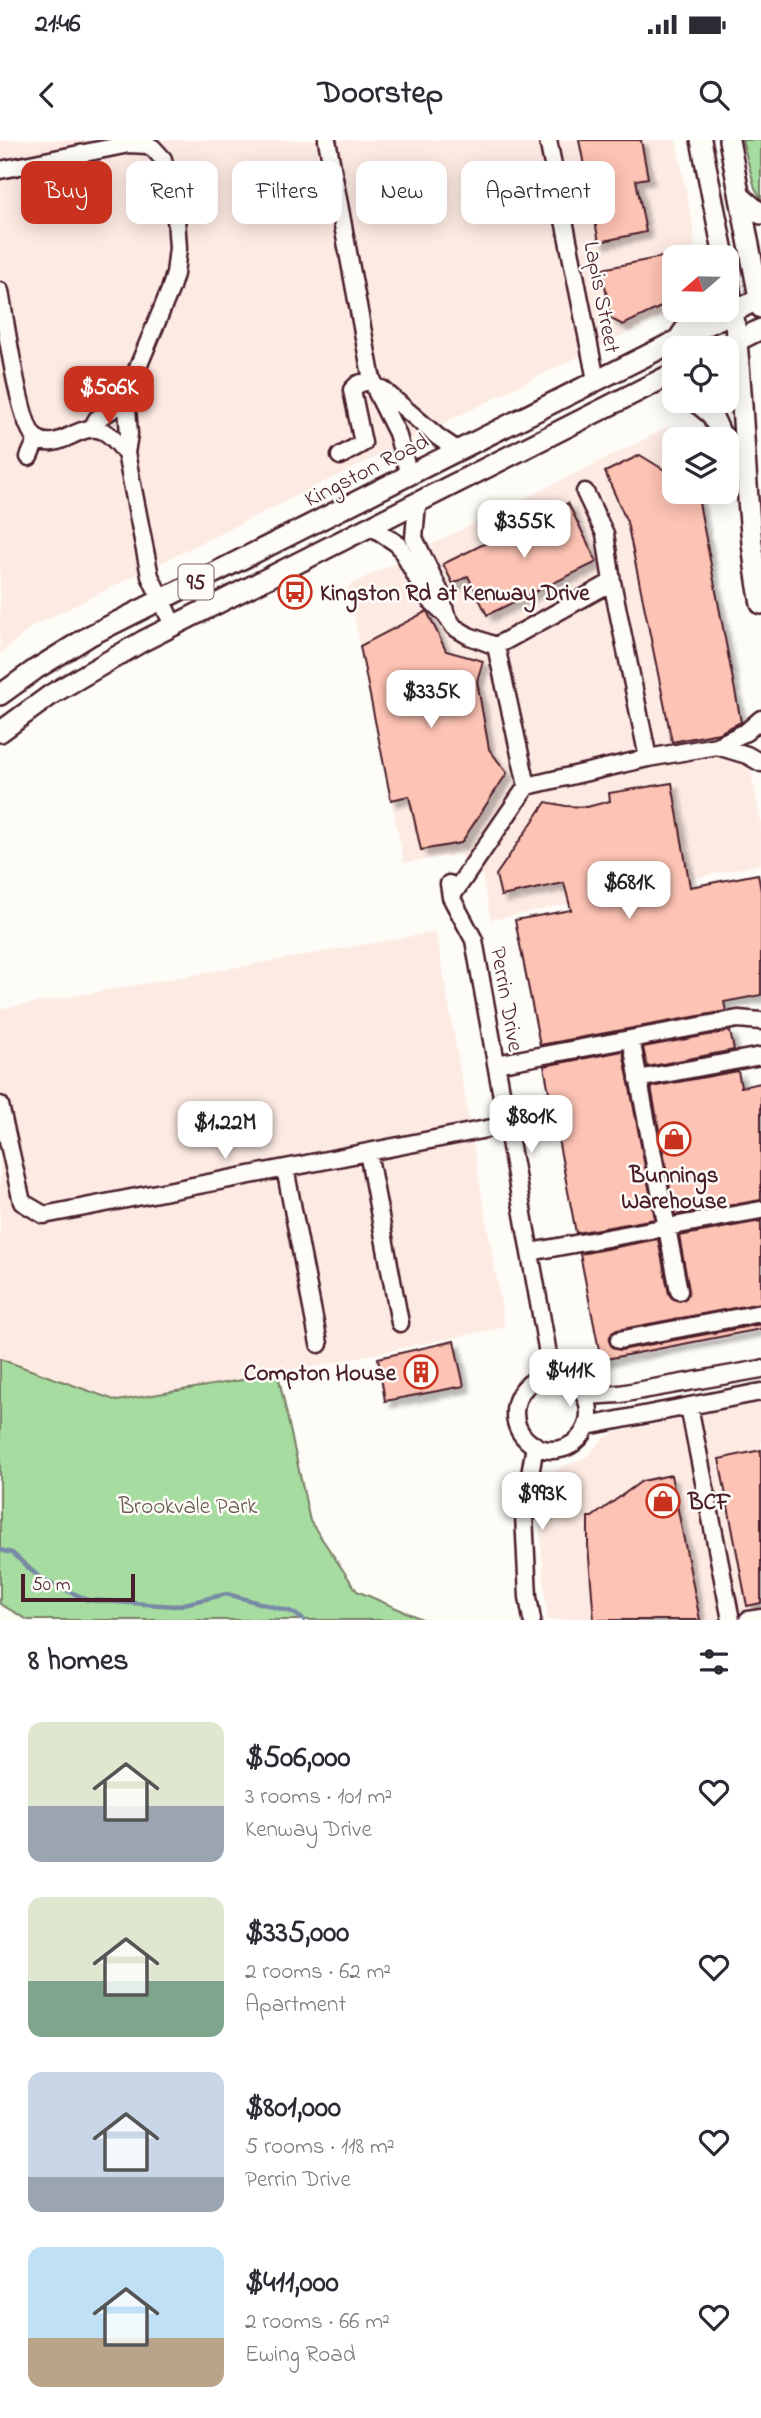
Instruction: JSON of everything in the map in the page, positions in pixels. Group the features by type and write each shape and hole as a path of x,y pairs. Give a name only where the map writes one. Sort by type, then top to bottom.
{"main road":[{"path":"701,140 722,245"},
{"path":"729,140 761,302"},
{"path":"741,197 761,214"},
{"name":"Kingston Road","path":"739,310 761,302"},
{"name":"Kingston Road","path":"683,336 713,322"},
{"path":"739,340 761,329"},
{"name":"Kingston Road","path":"0,695 91,635 662,347"},
{"name":"95","path":"0,732 83,674 173,625 662,379"},
{"path":"654,383 662,386"},
{"path":"739,413 761,604"},
{"path":"739,463 746,472"}],"street":[{"path":"327,140 373,383 397,433 409,475"},
{"name":"Lapis Street","path":"548,140 596,380"},
{"path":"0,170 115,145 138,143 155,144 163,159 178,234 178,261 170,290 128,391 126,401 129,434 126,453 150,576 173,625"},
{"path":"0,291 28,429 37,439 49,442 92,428 104,431 126,453"},
{"path":"340,456 363,443 352,390 358,384 373,383 457,450"},
{"path":"92,428 97,419 126,401"},
{"path":"29,457 37,439"},
{"path":"585,492 605,534 612,582 648,758"},
{"path":"417,503 414,538 440,592 446,615"},
{"path":"371,526 399,545 427,597 454,627 496,646"},
{"path":"496,646 612,582"},
{"path":"496,646 527,786 648,758 717,746 746,732 761,719"},
{"path":"717,746 747,755 761,763"},
{"name":"Perrin Drive","path":"527,786 450,890 474,940 552,1376"},
{"path":"496,1064 738,1019 761,1021"},
{"path":"631,1039 679,1291"},
{"path":"638,1079 761,1056"},
{"path":"0,1105 22,1202 44,1215 507,1125"},
{"path":"368,1152 400,1323"},
{"path":"285,1168 319,1344"},
{"path":"530,1252 761,1210"},
{"path":"619,1340 761,1312"},
{"path":"585,1396 620,1394 761,1368"},
{"path":"552,1376 573,1382 589,1405 587,1426 580,1437 562,1448 548,1450 528,1441 519,1428 516,1405 528,1385 542,1377 552,1376"},
{"path":"587,1426 761,1392"},
{"path":"689,1406 731,1620"},
{"path":"532,1620 528,1597 523,1494 530,1475 535,1445"},
{"path":"748,1620 761,1618"}],"shaded area":[{"path":"0,140 676,140 695,245 662,245 662,315 33,626 0,654"},
{"path":"662,430 662,504 699,504 761,823 761,864 491,920 481,871 458,854 404,863 348,586"},
{"path":"436,932 505,1327 278,1374 117,1401 0,1359 0,1009"},
{"path":"761,1402 761,1620 547,1620 539,1513 542,1490 554,1473 561,1467 587,1457 604,1438 617,1432"}],"green space":[{"path":"742,140 761,140 761,198 755,188"},
{"name":"Brookvale Park","path":"0,1359 117,1401 278,1374 310,1521 357,1591 424,1620 28,1620 0,1604"}],"building":[{"path":"579,140 641,140 648,178 636,180 646,232 599,242 595,224 615,224 615,161 583,161"},
{"path":"662,257 662,306 623,325 611,319 602,269"},
{"path":"640,455 662,469 662,504 699,504 741,722 719,733 672,742 627,522 605,472"},
{"path":"568,503 597,562 487,615 468,576 453,584 443,564"},
{"path":"427,611 446,651 483,661 477,681 489,749 507,773 461,843 421,850 409,796 391,800 360,646"},
{"path":"672,783 690,887 758,874 761,891 761,995 724,1002 726,1011 540,1045 515,920 571,910 564,883 501,896 496,875 546,802 587,807 610,801 609,793"},
{"path":"730,1031 734,1050 647,1067 643,1047"},
{"path":"623,1051 655,1219 576,1233 544,1066"},
{"path":"738,1071 741,1087 761,1083 761,1200 675,1215 651,1087"},
{"path":"761,1221 761,1303 617,1330 612,1333 609,1341 612,1347 621,1350 761,1324 761,1329 601,1360 580,1254 658,1239 669,1294 680,1301 686,1298 689,1290 679,1236"},
{"name":"Compton House","path":"454,1341 464,1386 385,1401 378,1358"},
{"path":"761,1450 761,1603 747,1606 719,1459"},
{"path":"671,1475 700,1620 594,1620 588,1517 592,1517 642,1481"}],"waterway":[{"path":"0,1550 12,1553 40,1578 88,1600 175,1606 227,1594 292,1612 304,1620"}],"place":[{"name":"Kingston Rd at Kenway Drive","path":"295,592"},
{"name":"Bunnings Warehouse","path":"674,1139"},
{"name":"Compton House","path":"421,1372"},
{"name":"BCF","path":"663,1501"}]}
